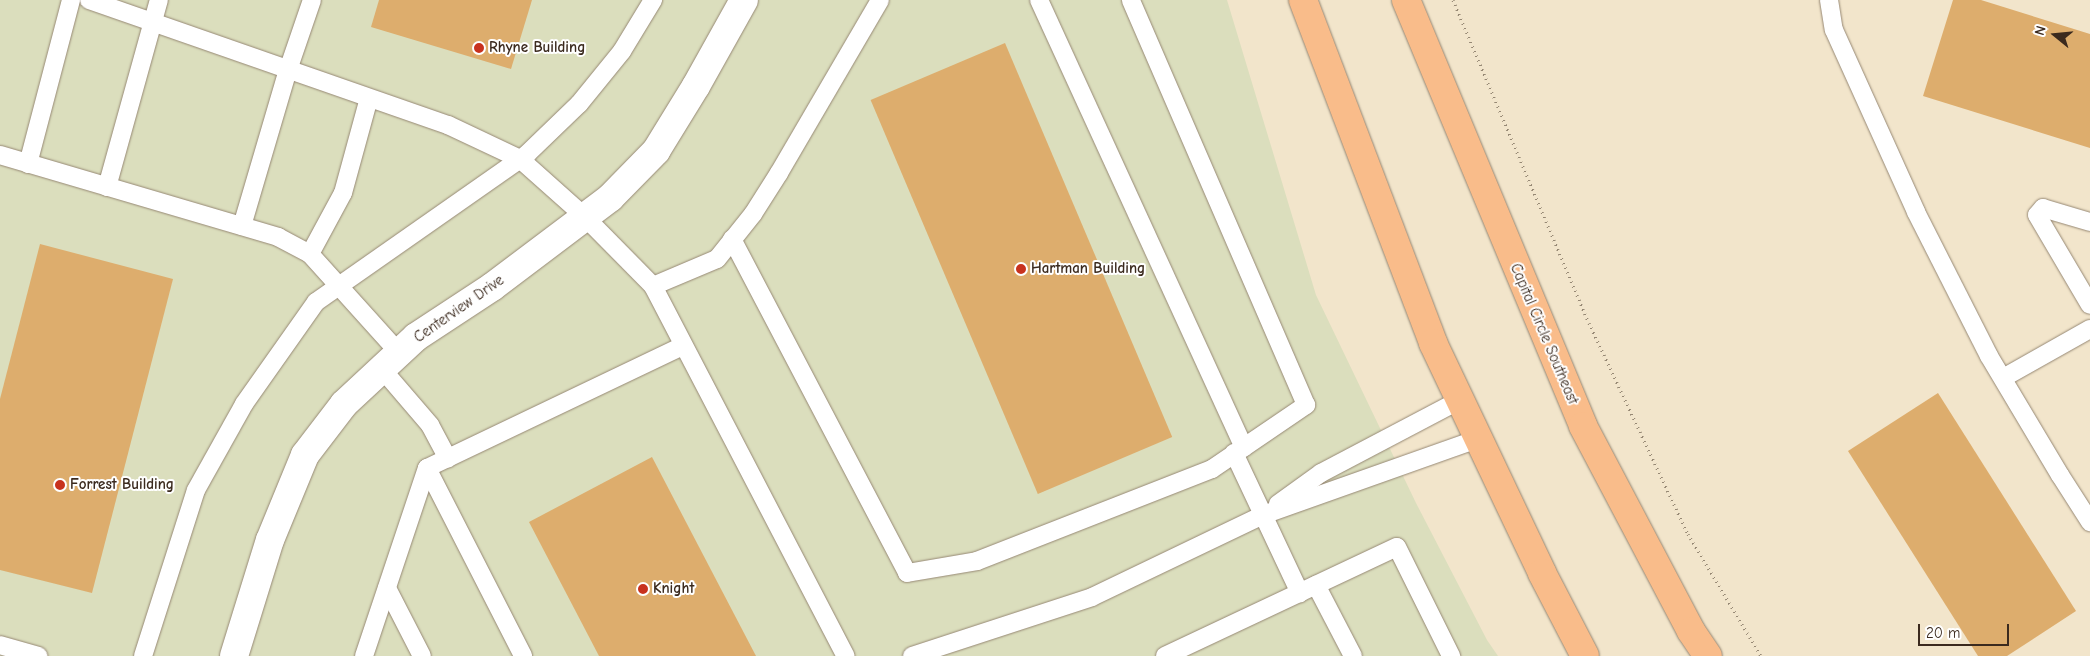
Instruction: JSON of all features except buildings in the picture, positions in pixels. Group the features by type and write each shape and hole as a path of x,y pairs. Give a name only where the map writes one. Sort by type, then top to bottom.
{"main road":[{"path":"1303,0 1433,343 1542,573 1585,656"},
{"name":"Capital Circle Southeast","path":"1406,0 1583,426 1691,630 1708,656"}],"street":[{"name":"Centerview Drive","path":"234,656 270,540 305,455 344,404 416,337 492,287 610,198 656,151 696,86 744,0"}],"lane":[{"path":"28,164 71,0"},
{"path":"89,0 448,125 520,159 585,217 653,286 846,656"},
{"path":"107,187 159,0"},
{"path":"242,226 288,70 312,0"},
{"path":"142,656 196,490 244,404 316,302 520,159 579,104 622,51 653,0"},
{"path":"653,286 717,259 753,214 880,0"},
{"path":"1040,0 1239,450 1263,515 1308,589 1353,656"},
{"path":"732,239 908,574 977,561 1212,469 1306,405 1131,0"},
{"path":"1829,0 1834,30 1916,212 2003,378 2090,522"},
{"path":"310,254 343,193 370,98"},
{"path":"1,158 28,164 278,237 310,254 339,286 390,361 430,425 448,459"},
{"path":"2090,222 2043,208 2037,215 2090,305"},
{"path":"2003,378 2090,329"},
{"path":"364,656 427,468 683,346"},
{"path":"1263,515 1321,473 1460,400"},
{"path":"912,656 1092,597 1263,515 1478,439"},
{"path":"427,468 523,656"},
{"path":"1165,656 1397,547 1451,656"},
{"path":"387,588 422,656"},
{"path":"0,645 38,656"}],"path":[{"path":"1453,0 1589,323 1683,526 1761,656"}],"shaded area":[{"path":"0,0 1227,0 1316,295 1416,503 1487,640 1498,656 0,656"}],"place":[{"name":"Rhyne Building","path":"479,48"},
{"name":"Hartman Building","path":"1021,269"},
{"name":"Forrest Building","path":"60,485"},
{"name":"Knight","path":"643,589"}]}
